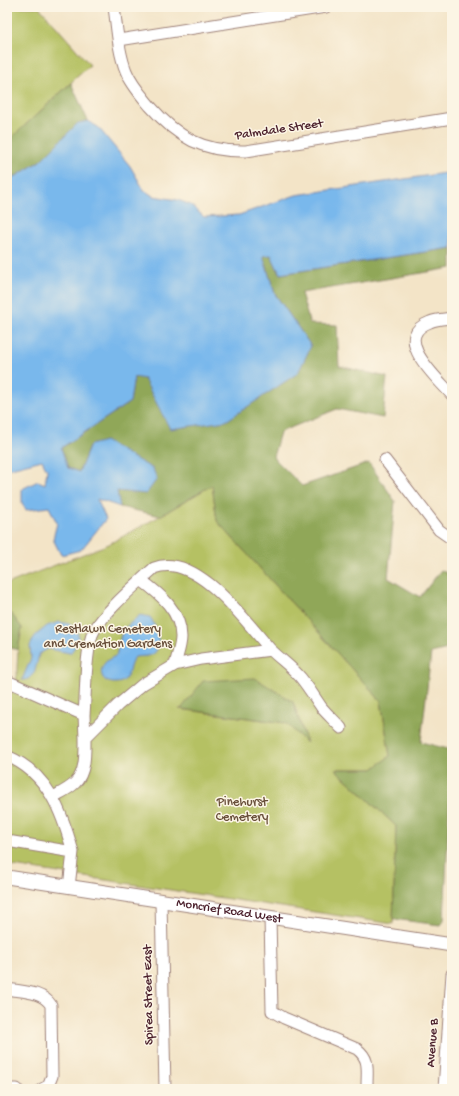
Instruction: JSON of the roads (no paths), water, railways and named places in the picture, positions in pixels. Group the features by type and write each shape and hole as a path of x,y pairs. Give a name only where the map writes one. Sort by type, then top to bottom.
{"main road":[{"name":"Moncrief Road West","path":"7,877 452,945"}],"street":[{"name":"Palmdale Street","path":"114,7 126,72 132,82 161,119 183,137 211,148 231,151 246,151 452,118"},
{"path":"119,40 326,7"},
{"path":"452,318 431,321 422,326 416,333 414,348 418,356 452,395"},
{"path":"385,460 439,530 452,539"},
{"path":"53,797 75,783 80,775 85,756 84,715 89,652 93,635 103,618 154,568 162,565 171,565 188,570 204,580 232,605 271,650 300,678 323,710 341,728"},
{"path":"141,580 160,594 173,609 180,623 181,638 175,665"},
{"path":"85,738 118,705 144,684 175,665 201,659 271,650"},
{"path":"7,681 84,715"},
{"path":"7,756 16,760 34,773 47,787 53,797 68,832 73,852 69,886"},
{"path":"7,840 73,852"},
{"name":"Spirea Street East","path":"161,901 165,1089"},
{"path":"270,917 272,1011 284,1018 357,1049 363,1053 366,1059 367,1085"},
{"name":"Avenue B","path":"444,1089 450,1044 452,974"},
{"path":"7,989 39,995 47,999 51,1006 52,1045 50,1083 42,1089"},
{"path":"7,1089 17,1089"}],"water":[{"path":"88,121 98,127 130,166 144,190 153,196 178,200 191,205 204,217 239,215 296,195 452,172 452,248 280,274 271,255 263,256 275,294 311,346 298,373 226,421 170,429 144,379 134,377 130,402 61,448 68,468 79,472 90,445 105,441 153,469 157,479 146,494 117,491 120,507 97,499 106,519 81,550 61,555 53,539 57,523 49,507 26,510 22,503 22,489 38,481 45,484 47,470 42,460 7,469 7,182 40,161 78,123"},
{"path":"140,615 150,617 157,631 158,648 151,655 135,657 126,677 121,682 116,683 105,680 101,672 102,667 109,659 116,656 121,635 126,627"},
{"path":"59,622 70,624 77,631 78,639 75,646 70,653 48,649 39,654 33,675 26,680 22,680 31,658 30,646 35,636 47,626"}],"park label":[{"name":"Restlawn Cemetery and Cremation Gardens","path":"108,636"},
{"name":"Pinehurst Cemetery","path":"242,810"}]}
